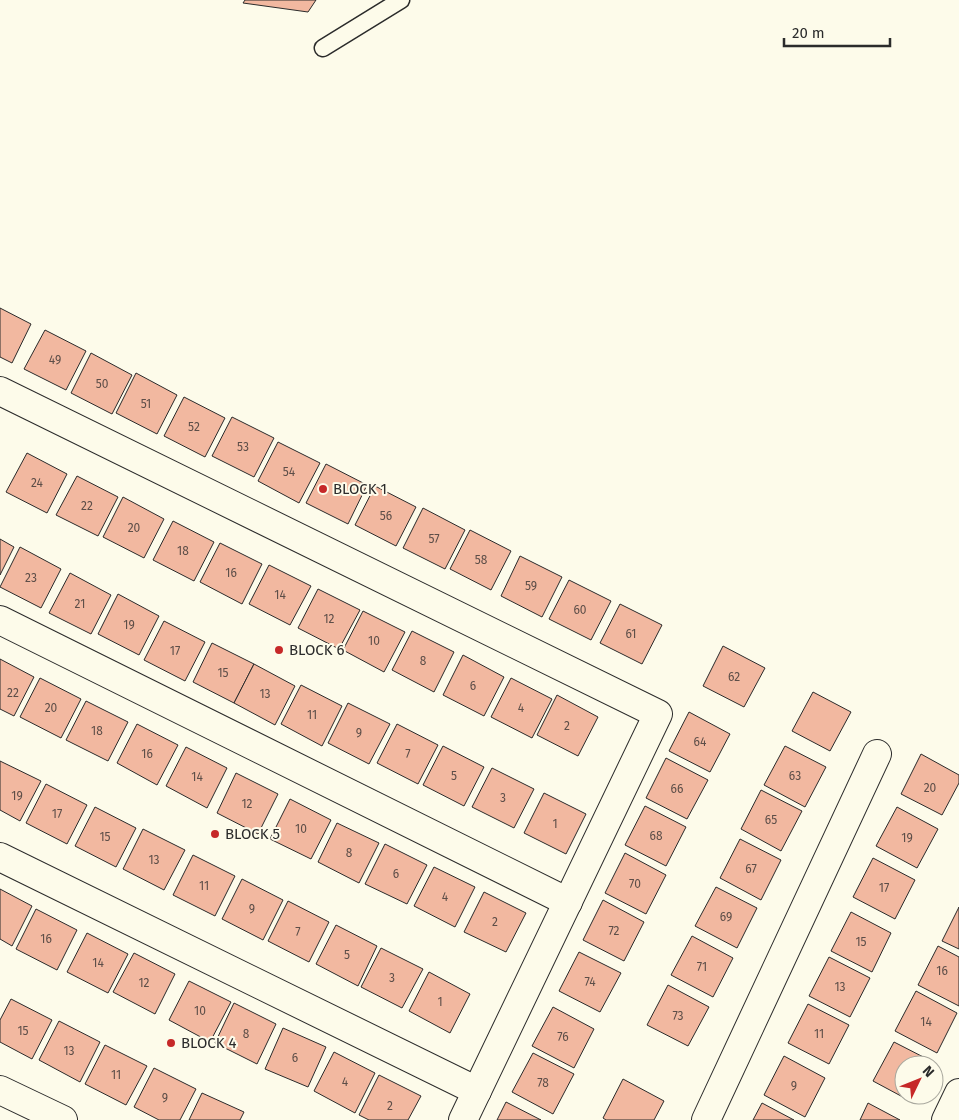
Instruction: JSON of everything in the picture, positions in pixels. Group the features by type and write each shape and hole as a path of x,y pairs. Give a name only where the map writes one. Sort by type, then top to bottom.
{"street":[{"path":"0,391 658,714 463,1120"},
{"path":"0,620 568,902"},
{"path":"706,1120 877,754"},
{"path":"0,857 477,1091"},
{"path":"0,1090 63,1120"},
{"path":"946,1120 959,1093"}],"lane":[{"path":"323,48 401,0"}],"building":[{"path":"245,0 316,0 308,12 243,3"},
{"path":"0,308 31,324 12,363 0,357"},
{"path":"45,330 86,351 66,390 24,369"},
{"path":"91,353 132,375 112,414 71,393"},
{"path":"136,373 177,395 157,434 116,413"},
{"path":"184,397 225,418 205,457 164,436"},
{"path":"232,417 274,438 254,477 212,456"},
{"path":"278,442 320,463 299,503 258,481"},
{"path":"27,453 67,474 47,513 6,492"},
{"path":"326,464 367,485 348,524 306,503"},
{"path":"77,476 118,497 98,536 56,515"},
{"path":"375,486 416,507 396,546 355,525"},
{"path":"123,497 164,519 144,558 103,537"},
{"path":"423,508 465,530 445,569 403,548"},
{"path":"173,521 214,542 194,581 153,560"},
{"path":"470,530 511,551 491,590 450,569"},
{"path":"0,539 14,547 0,575"},
{"path":"220,543 262,564 242,604 200,582"},
{"path":"20,547 61,569 41,608 0,587"},
{"path":"520,556 562,577 542,617 501,596"},
{"path":"269,565 311,586 290,625 249,604"},
{"path":"70,573 111,595 91,634 49,613"},
{"path":"569,580 611,601 591,640 549,619"},
{"path":"318,589 360,610 339,649 298,628"},
{"path":"118,594 159,616 139,655 98,634"},
{"path":"620,604 662,625 642,664 600,643"},
{"path":"363,611 405,632 384,672 343,650"},
{"path":"164,621 205,642 185,681 144,660"},
{"path":"412,631 454,652 434,692 392,670"},
{"path":"212,643 254,664 234,703 193,682"},
{"path":"723,646 765,668 744,707 703,686"},
{"path":"463,655 504,677 484,716 443,695"},
{"path":"0,659 34,677 14,716 0,709"},
{"path":"254,664 295,686 275,725 234,703"},
{"path":"40,678 81,699 61,738 20,717"},
{"path":"511,678 552,699 532,738 491,717"},
{"path":"301,685 342,706 322,746 281,724"},
{"path":"813,692 851,712 830,751 792,731"},
{"path":"557,695 598,717 578,756 537,735"},
{"path":"86,701 128,722 108,761 66,740"},
{"path":"348,703 390,724 369,764 328,743"},
{"path":"689,712 730,734 710,772 669,751"},
{"path":"137,724 178,745 157,785 117,763"},
{"path":"397,724 438,745 418,784 377,763"},
{"path":"443,746 484,767 464,806 423,785"},
{"path":"785,746 826,767 805,807 764,785"},
{"path":"186,747 227,768 207,808 166,786"},
{"path":"921,754 959,775 959,783 942,815 901,794"},
{"path":"666,758 708,780 687,819 646,798"},
{"path":"0,761 41,781 20,821 0,810"},
{"path":"492,768 534,789 514,828 472,807"},
{"path":"236,773 278,794 258,834 217,813"},
{"path":"46,784 87,805 67,844 26,823"},
{"path":"761,790 802,811 781,851 741,829"},
{"path":"544,793 586,814 566,854 524,833"},
{"path":"290,799 331,820 311,859 270,839"},
{"path":"645,806 686,827 666,866 625,845"},
{"path":"95,807 136,828 116,867 75,846"},
{"path":"897,807 938,829 917,868 876,846"},
{"path":"337,823 379,843 359,883 318,862"},
{"path":"143,829 185,850 164,890 123,869"},
{"path":"740,839 781,860 761,900 720,878"},
{"path":"385,844 427,865 407,904 365,884"},
{"path":"625,853 666,875 646,914 605,893"},
{"path":"193,855 235,876 215,916 173,895"},
{"path":"873,858 915,880 895,919 853,897"},
{"path":"434,867 475,887 455,927 414,906"},
{"path":"242,879 283,900 263,940 222,919"},
{"path":"716,887 757,908 737,948 695,926"},
{"path":"0,889 32,906 12,946 0,939"},
{"path":"484,892 526,913 506,952 464,932"},
{"path":"603,900 644,922 624,961 583,940"},
{"path":"288,901 329,922 309,962 268,941"},
{"path":"959,907 959,949 942,941"},
{"path":"36,909 77,930 57,970 16,949"},
{"path":"851,912 891,933 872,972 831,951"},
{"path":"336,925 377,946 358,986 316,964"},
{"path":"87,933 128,954 108,993 67,972"},
{"path":"692,936 733,958 713,997 671,975"},
{"path":"938,946 959,957 959,1006 918,985"},
{"path":"381,948 423,969 402,1008 361,987"},
{"path":"579,952 621,973 600,1012 559,991"},
{"path":"134,953 175,974 155,1014 113,992"},
{"path":"829,957 870,978 850,1017 809,996"},
{"path":"429,972 470,994 450,1033 409,1011"},
{"path":"189,981 231,1002 210,1042 169,1020"},
{"path":"668,985 709,1007 688,1046 647,1025"},
{"path":"916,991 957,1013 937,1053 895,1031"},
{"path":"11,999 52,1020 32,1059 0,1042 0,1020"},
{"path":"234,1003 276,1024 257,1064 215,1043"},
{"path":"808,1004 849,1025 829,1064 788,1043"},
{"path":"553,1007 594,1029 574,1068 532,1046"},
{"path":"59,1021 100,1042 80,1082 39,1060"},
{"path":"283,1028 326,1047 308,1087 265,1069"},
{"path":"894,1042 919,1055 894,1055 894,1092 873,1081"},
{"path":"105,1045 147,1066 126,1105 85,1084"},
{"path":"334,1052 375,1073 355,1113 314,1091"},
{"path":"533,1053 574,1074 553,1114 512,1092"},
{"path":"784,1056 825,1078 805,1117 764,1095"},
{"path":"154,1068 196,1089 180,1120 159,1120 134,1107"},
{"path":"379,1075 421,1096 408,1120 369,1120 359,1115"},
{"path":"623,1079 664,1101 654,1120 606,1120 603,1118"},
{"path":"202,1093 244,1112 240,1120 189,1120"},
{"path":"506,1102 541,1120 497,1120"},
{"path":"762,1103 794,1120 753,1120"},
{"path":"868,1103 900,1120 860,1120"}],"place":[{"name":"BLOCK 1","path":"323,489"},
{"name":"BLOCK 6","path":"279,650"},
{"name":"BLOCK 5","path":"215,834"},
{"name":"BLOCK 4","path":"171,1043"}]}
